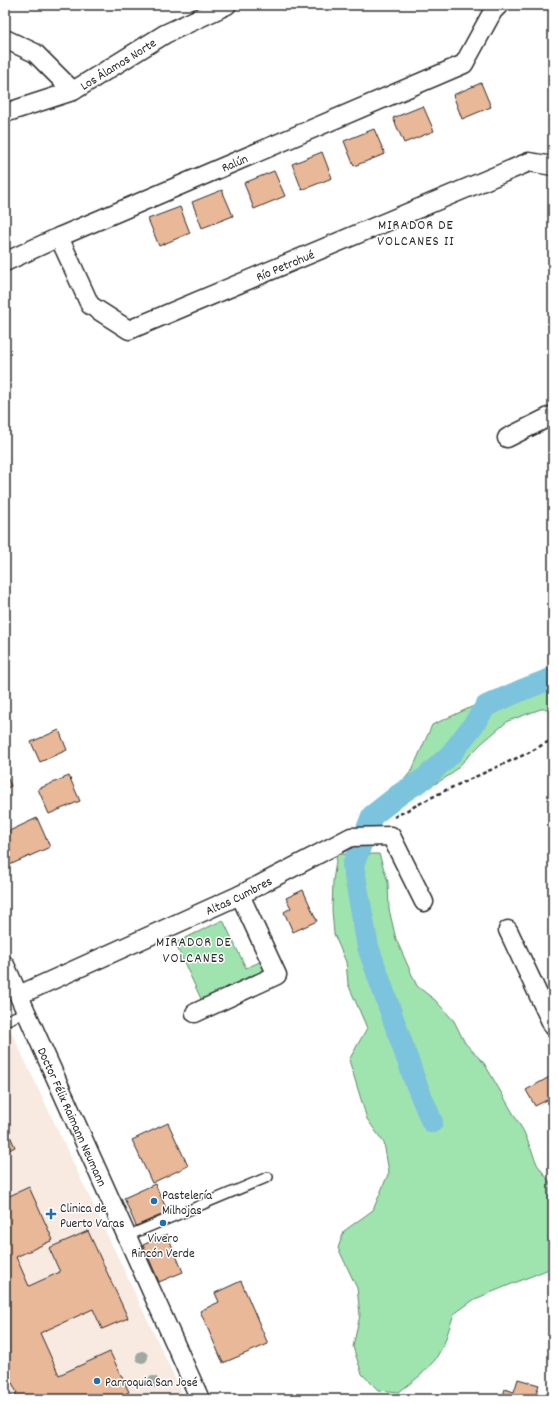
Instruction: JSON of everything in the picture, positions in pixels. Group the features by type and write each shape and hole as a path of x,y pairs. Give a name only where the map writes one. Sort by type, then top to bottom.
{"street":[{"name":"Los Álamos Norte","path":"5,113 73,91 165,34 227,5"},
{"name":"Ralún","path":"5,262 59,237 464,64 493,11 500,5"},
{"path":"5,39 34,53 73,91"},
{"name":"Río Petrohué","path":"59,237 90,305 129,330 529,162 553,166"},
{"path":"507,438 553,415"},
{"path":"391,836 424,902"},
{"name":"Altas Cumbres","path":"13,992 240,895 351,837 391,836"},
{"path":"195,1013 277,975 240,895"},
{"path":"508,930 553,1026"},
{"name":"Doctor Félix Raimann Neumann","path":"5,964 13,992 26,1012 200,1399"}],"lane":[{"path":"5,1021 26,1012"},
{"path":"127,1236 268,1177"}],"path":[{"path":"391,836 394,816 444,791 528,753 553,739"}],"shaded area":[{"name":"Clinica de Puerto Varas","path":"5,1018 10,1029 185,1399 5,1399"}],"green space":[{"path":"553,670 553,709 541,709 508,721 482,743 450,775 435,784 415,794 395,791 412,770 432,725"},
{"path":"337,854 379,854 388,882 389,909 396,939 417,986 435,1000 454,1021 465,1043 484,1063 524,1132 537,1164 553,1187 553,1263 549,1269 475,1299 454,1314 444,1344 435,1360 421,1375 399,1392 378,1390 362,1374 353,1347 360,1315 357,1288 338,1248 344,1231 373,1210 389,1172 384,1143 367,1119 349,1060 367,1028 348,984 346,962 334,934 332,910 333,881"},
{"path":"223,920 246,968 262,961 267,971 202,1001 175,943"}],"building":[{"path":"481,83 491,107 462,119 453,95"},
{"path":"423,106 434,131 404,143 393,118"},
{"path":"374,129 385,154 354,166 344,141"},
{"path":"322,152 332,178 302,190 292,164"},
{"path":"274,171 285,196 254,209 244,183"},
{"path":"222,190 233,216 202,228 192,202"},
{"path":"180,207 190,233 159,246 148,219"},
{"path":"59,730 67,750 40,762 31,742"},
{"path":"5,772 11,786 5,789"},
{"path":"69,776 80,801 49,814 38,789"},
{"path":"37,818 50,847 5,867 5,833"},
{"path":"303,890 317,921 293,932 284,912 291,908 286,898"},
{"path":"553,1075 553,1097 535,1106 526,1090"},
{"path":"168,1123 188,1166 152,1183 132,1140"},
{"path":"5,1125 15,1147 5,1152"},
{"path":"155,1184 168,1212 136,1226 124,1198"},
{"path":"29,1187 53,1240 16,1257 29,1286 60,1272 49,1248 88,1231 128,1318 102,1329 93,1309 40,1333 59,1375 110,1352 129,1392 114,1399 5,1399 17,1393 5,1368 5,1198"},
{"path":"167,1234 183,1272 159,1282 143,1245"},
{"path":"241,1281 268,1344 223,1363 200,1311 219,1302 215,1293"},
{"path":"518,1379 539,1385 534,1399 502,1399 505,1389 514,1392"}],"waterway":[{"path":"432,1122 415,1081 368,947 353,865 372,816 400,794 425,778 451,754 486,706 553,678"}],"place":[{"name":"Pastelería Milhojas","path":"154,1201"},
{"name":"Clinica de Puerto Varas","path":"51,1214"},
{"name":"Vivero Rincón Verde","path":"163,1223"},
{"name":"Parroquia San José","path":"97,1381"}],"district":[{"name":"MIRADOR DE VOLCANES II","path":"416,232"},
{"name":"MIRADOR DE VOLCANES","path":"194,950"}]}
